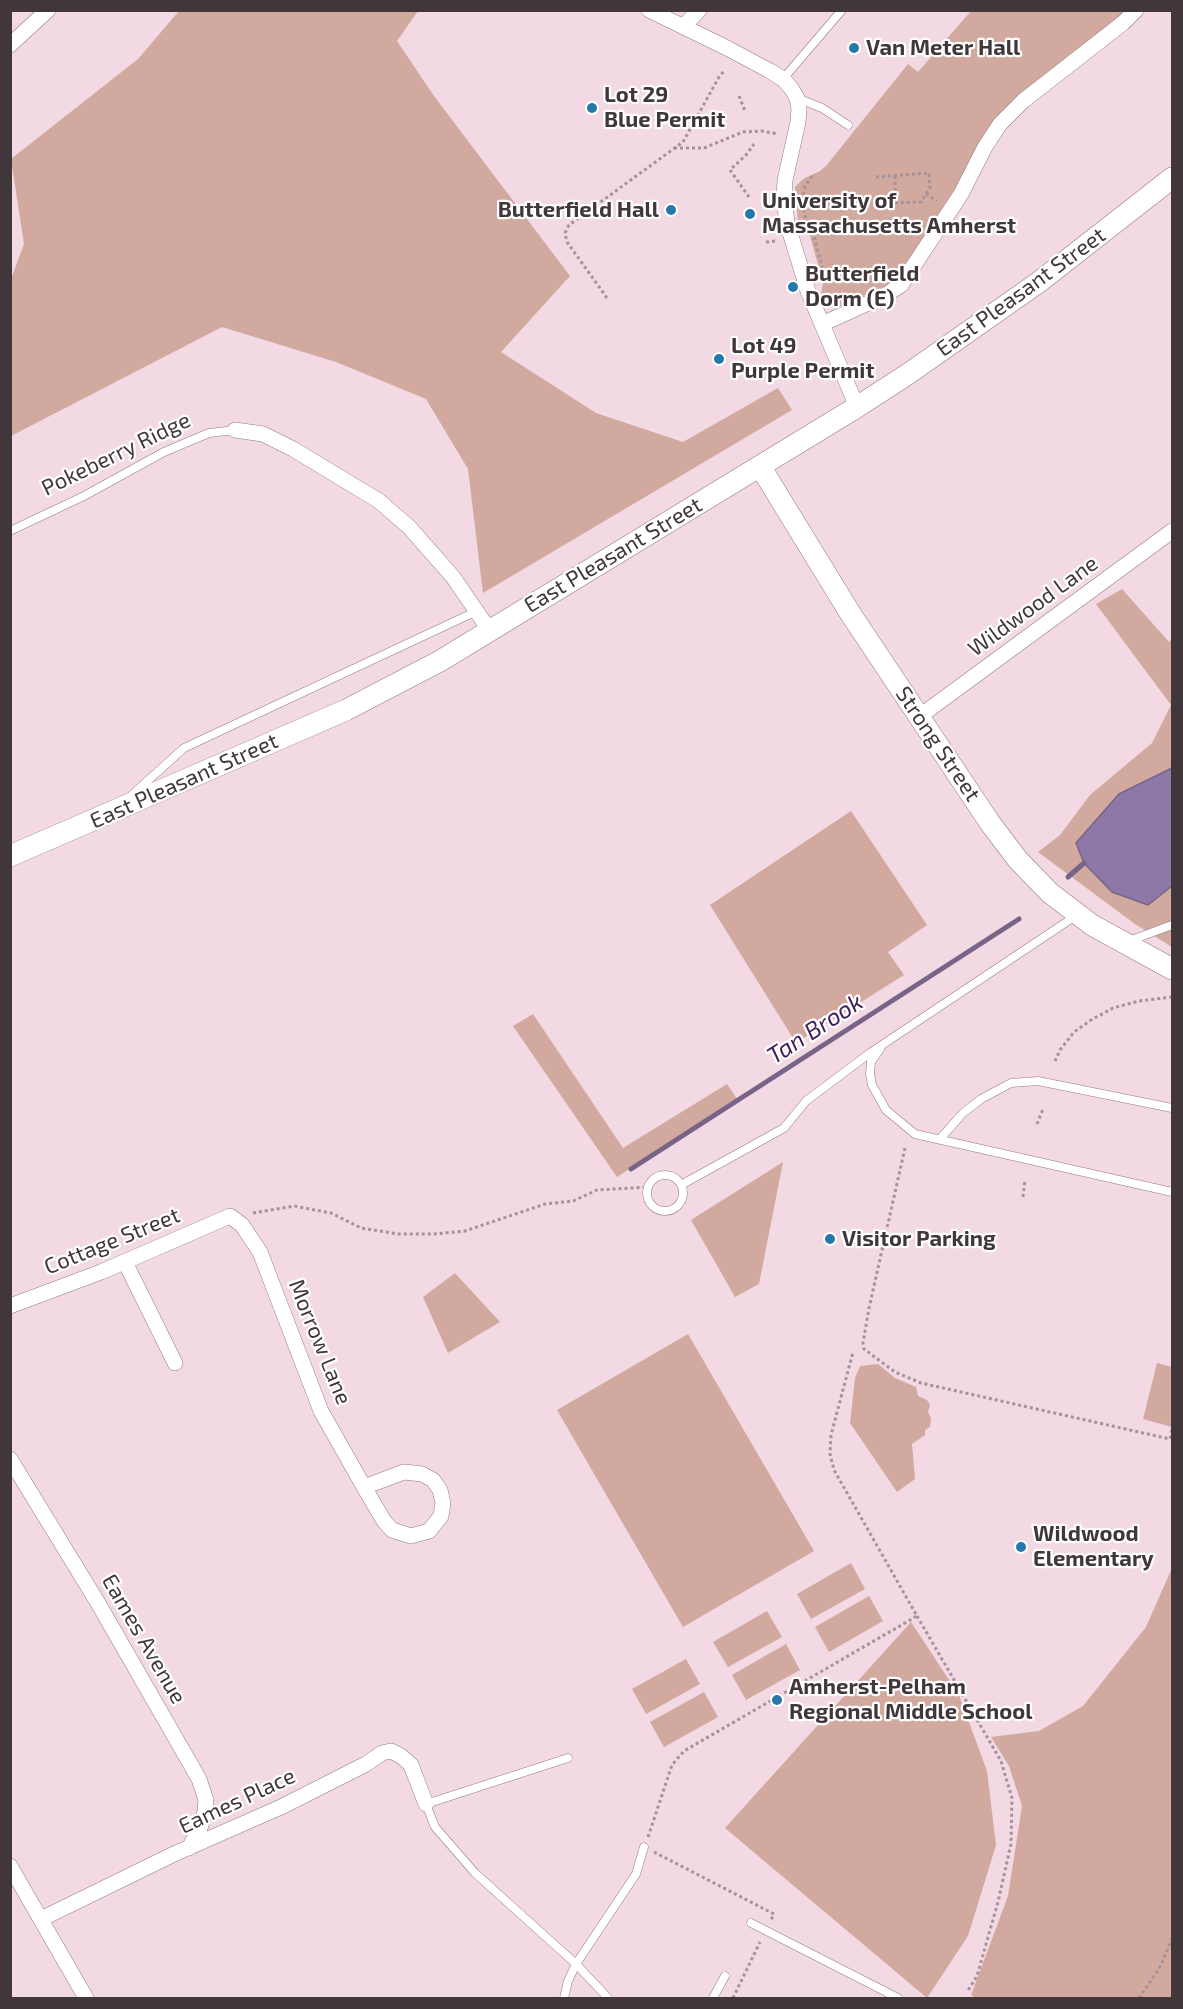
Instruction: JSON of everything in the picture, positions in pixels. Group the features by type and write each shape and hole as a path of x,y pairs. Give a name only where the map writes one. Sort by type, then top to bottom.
{"main road":[{"name":"East Pleasant Street","path":"10,856 346,710 440,661 857,407 952,345 1039,282 1173,178"},
{"name":"Strong Street","path":"760,466 850,613 990,823 1018,860 1050,893 1078,915 1173,969"}],"street":[{"path":"10,45 48,10"},
{"path":"649,10 744,56 783,79 797,98 799,109 785,180 784,208 797,261 857,407"},
{"path":"684,27 699,10"},
{"path":"822,324 884,296 901,285 961,194 1000,124 1023,101 1123,24 1136,10"},
{"name":"Pokeberry Ridge","path":"235,430 263,434 293,449 379,501 410,527 453,577 490,631"},
{"name":"Wildwood Lane","path":"920,716 1173,531"},
{"name":"Cottage Street","path":"10,1306 125,1262 230,1216"},
{"name":"Morrow Lane","path":"230,1216 242,1225 260,1252 321,1411 364,1487 384,1521 398,1534 411,1536 423,1534 434,1527 441,1516 443,1503 440,1490 433,1480 422,1474 404,1472 364,1487"},
{"path":"125,1262 174,1363"},
{"name":"Eames Avenue","path":"10,1459 98,1603 198,1779 206,1800 205,1812 200,1828 189,1848"},
{"name":"Eames Place","path":"40,1919 280,1807 366,1764 382,1753 391,1751 411,1765 426,1804"},
{"path":"10,1866 86,1998"}],"lane":[{"path":"783,79 842,10"},
{"path":"797,98 822,108 848,125"},
{"name":"Pokeberry Ridge","path":"10,531 84,496 164,452 208,433 235,430"},
{"path":"120,809 145,782 184,748 477,611"},
{"path":"681,1185 784,1128 806,1101 870,1053 1078,915"},
{"path":"1126,943 1173,925"},
{"path":"885,1044 871,1062 872,1085 886,1110 915,1134 1173,1192"},
{"path":"940,1139 963,1113 981,1099 1011,1083 1038,1082 1173,1108"},
{"path":"672,1177 683,1190 681,1202 677,1207 666,1211 655,1208 648,1198 649,1187 656,1178 672,1177"},
{"path":"568,1758 426,1804 435,1827 475,1873 576,1964 608,1998"},
{"path":"564,1998 568,1981 576,1964 636,1874 645,1847"},
{"path":"751,1923 898,1998"},
{"path":"713,1998 725,1976"}],"path":[{"path":"607,298 567,242 565,233 569,225 683,142 724,71"},
{"path":"739,96 745,111"},
{"path":"675,148 704,148 743,132 762,131 795,137"},
{"path":"749,197 730,170 754,144"},
{"path":"876,177 929,173 930,188 921,202 894,203 895,176"},
{"path":"812,176 805,186 802,202 807,225 825,277"},
{"path":"766,242 781,240"},
{"path":"1054,1061 1074,1032 1113,1008 1139,1001 1173,998"},
{"path":"1037,1124 1043,1109"},
{"path":"905,1148 869,1308 864,1348 895,1372 921,1383 1170,1440 1173,1430"},
{"path":"1023,1197 1025,1180"},
{"path":"230,1216 294,1206 331,1213 361,1228 398,1234 434,1234 465,1231 545,1204 573,1200 597,1190 649,1187"},
{"path":"853,1352 831,1436 830,1454 834,1470 1001,1761 1012,1798 1011,1844 1001,1890 977,1976 967,1992"},
{"path":"733,1998 774,1914 645,1847 672,1765 684,1751 917,1616"},
{"path":"1139,1998 1159,1969 1173,1939"}],"shaded area":[{"path":"179,11 418,11 397,41 434,96 570,276 501,352 596,413 683,442 778,388 792,410 483,593 468,469 426,399 336,362 222,327 11,436 11,279 24,244 11,159 138,59"},
{"path":"971,11 1128,11 1016,97 981,142 958,185 896,278 885,286 841,306 835,308 827,306 822,299 823,283 810,236 802,232 798,222 795,187 803,179 826,166 908,64 918,72"},
{"path":"1122,589 1169,642 1172,638 1172,947 1135,924 1038,852 1060,835 1090,795 1152,743 1171,705 1096,604"},
{"path":"1172,768 1172,886 1148,905 1112,892 1084,863 1076,843 1119,794"},
{"path":"851,811 927,925 888,952 904,975 796,1043 710,905"},
{"path":"533,1014 623,1148 727,1084 737,1099 617,1177 513,1026"},
{"path":"783,1162 759,1284 735,1297 691,1220"},
{"path":"455,1273 500,1322 448,1353 423,1297"},
{"path":"688,1334 814,1551 683,1627 557,1410"},
{"path":"1157,1363 1172,1367 1172,1427 1143,1419"},
{"path":"878,1364 895,1378 916,1387 918,1396 927,1400 930,1405 928,1412 931,1418 930,1427 925,1430 925,1435 912,1444 915,1479 897,1492 850,1423 855,1378 860,1366"},
{"path":"851,1563 865,1589 811,1619 797,1594"},
{"path":"1172,1568 1172,1998 976,1998 971,1995 1008,1896 1022,1806 1009,1766 991,1737 1039,1731 1083,1706 1146,1627"},
{"path":"869,1596 883,1621 829,1652 815,1627"},
{"path":"767,1611 782,1637 728,1667 713,1642"},
{"path":"911,1622 959,1695 987,1771 996,1845 968,1936 927,1998 725,1828"},
{"path":"786,1644 800,1670 746,1700 732,1675"},
{"path":"686,1659 700,1684 646,1714 632,1689"},
{"path":"704,1692 718,1717 664,1747 650,1722"}],"waterway":[{"name":"Tan Brook","path":"1068,877 1084,863"},
{"name":"Tan Brook","path":"631,1169 1019,919"}],"place":[{"name":"Van Meter Hall","path":"854,48"},
{"name":"Lot 29 Blue Permit","path":"592,108"},
{"name":"Butterfield Hall","path":"671,210"},
{"name":"University of Massachusetts Amherst","path":"750,214"},
{"name":"Butterfield Dorm (E)","path":"793,287"},
{"name":"Lot 49 Purple Permit","path":"719,359"},
{"name":"Visitor Parking","path":"830,1239"},
{"name":"Wildwood Elementary","path":"1021,1547"},
{"name":"Amherst-Pelham Regional Middle School","path":"777,1700"}]}
